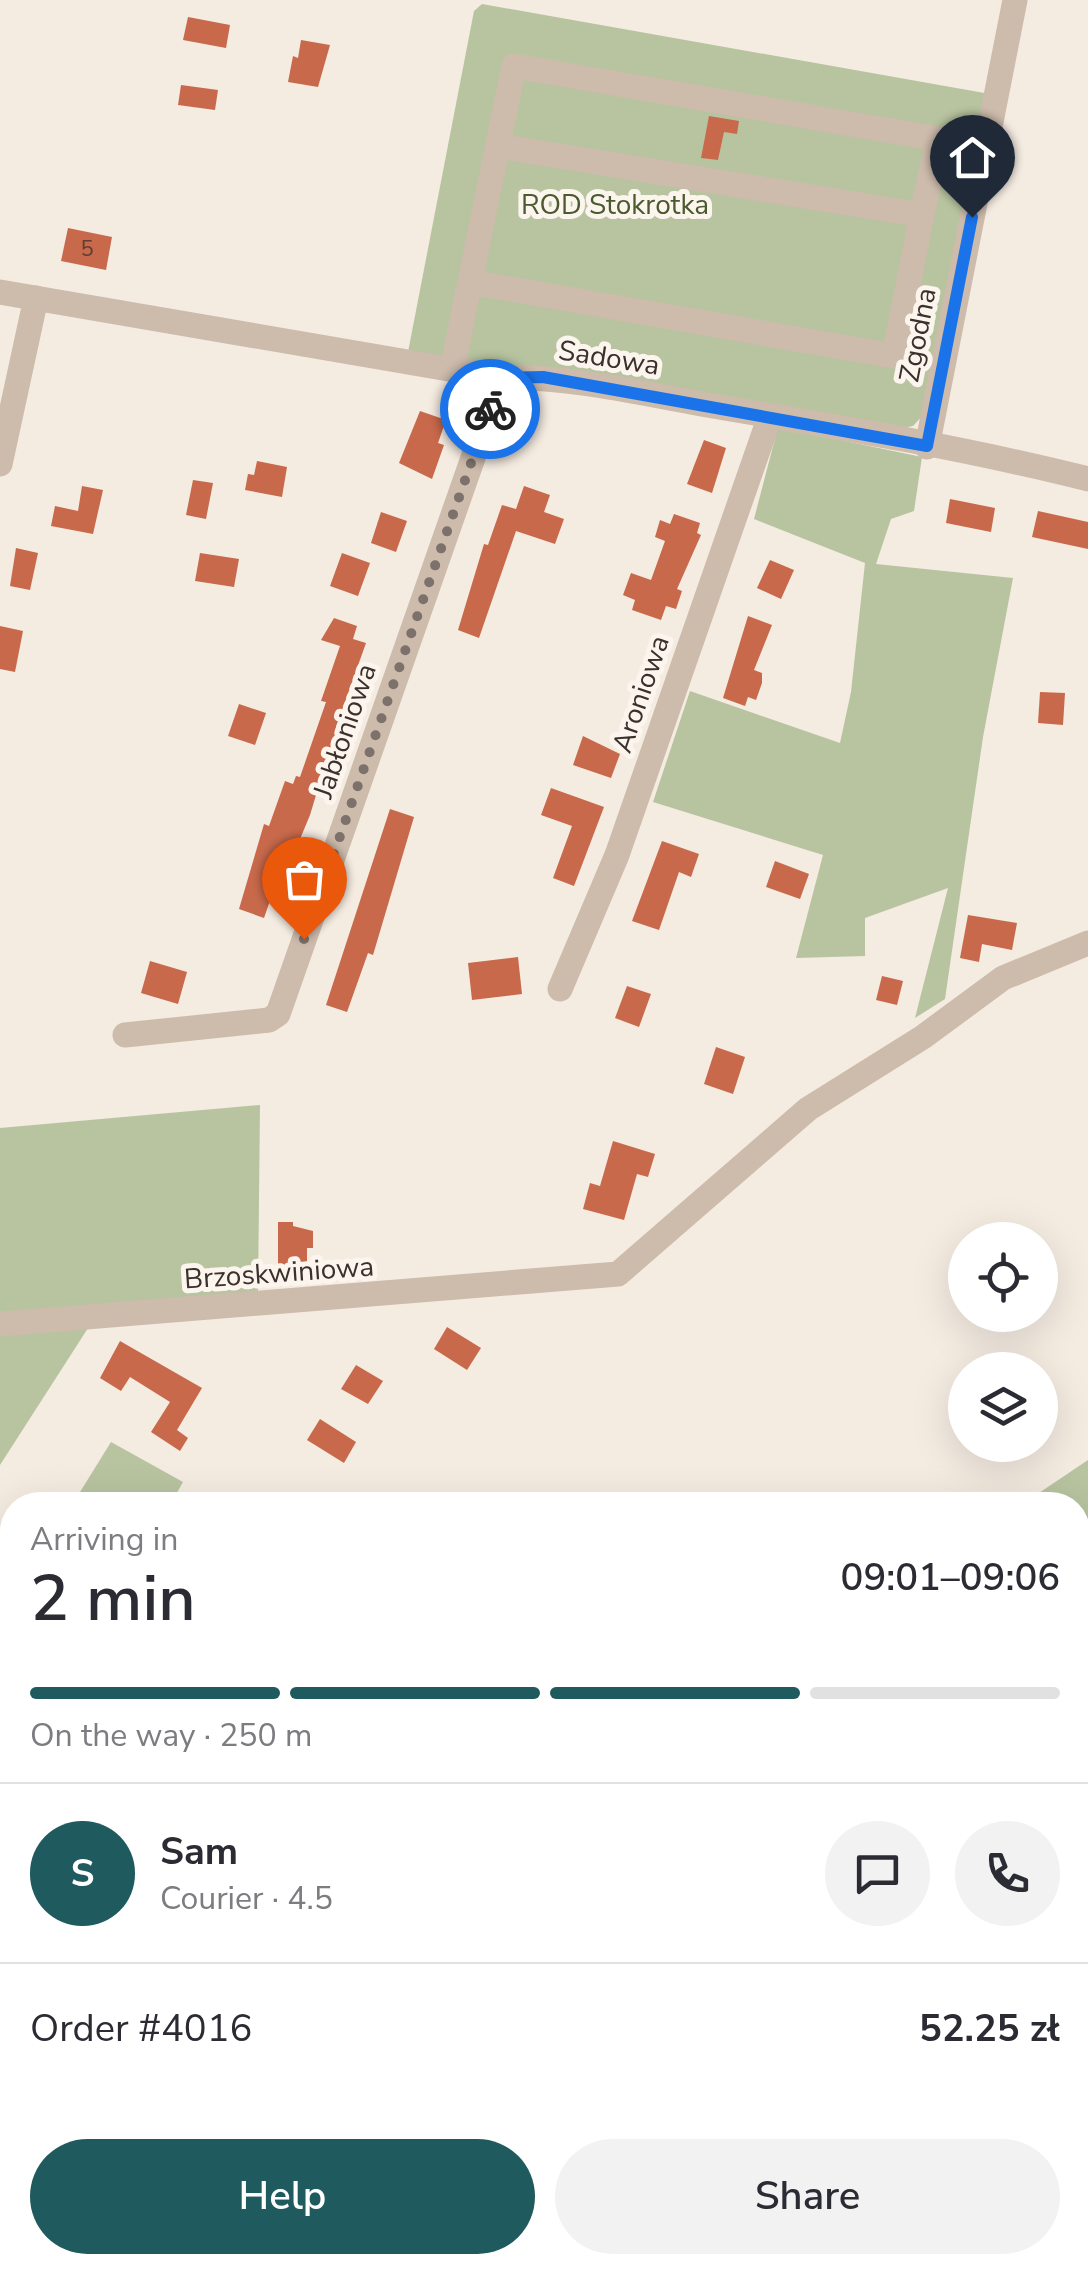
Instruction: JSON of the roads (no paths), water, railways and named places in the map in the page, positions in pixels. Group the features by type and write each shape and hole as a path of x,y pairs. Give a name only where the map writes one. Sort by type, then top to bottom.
{"street":[{"name":"Zgodna","path":"927,446 1015,0"},
{"path":"452,370 514,66 986,147"},
{"path":"470,282 894,356 938,139"},
{"path":"498,146 922,215"},
{"name":"Sadowa","path":"0,292 501,378 543,377 770,416 1088,479"},
{"path":"0,464 36,298"},
{"name":"Jabłoniowa","path":"124,1035 269,1020 278,1014 501,378"},
{"name":"Aroniowa","path":"560,989 617,855 770,416"},
{"name":"Brzoskwiniowa","path":"0,1324 618,1274 808,1109 922,1037 1003,978 1088,943"}],"park label":[{"name":"ROD Stokrotka","path":"615,205"}]}
